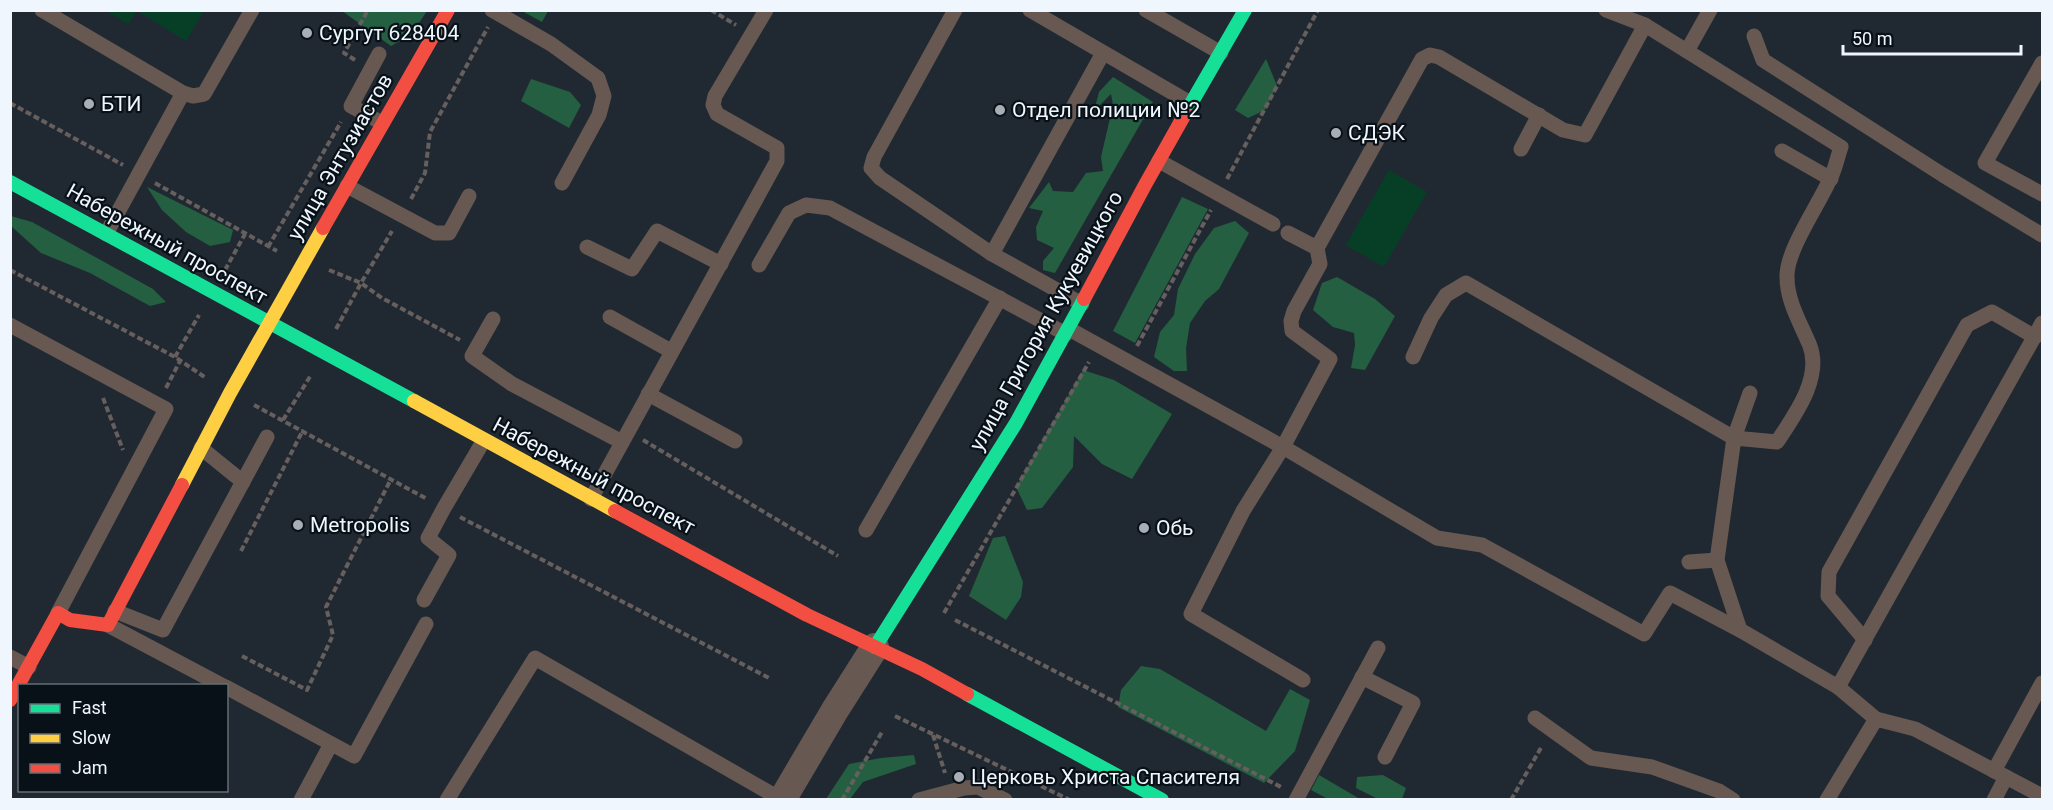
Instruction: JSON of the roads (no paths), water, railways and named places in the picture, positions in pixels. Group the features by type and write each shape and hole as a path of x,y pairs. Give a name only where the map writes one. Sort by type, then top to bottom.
{"main road":[{"name":"улица Энтузиастов","path":"108,626 230,393 448,10"},
{"name":"улица Григория Кукуевицкого","path":"875,647 981,482 1067,332 1159,161 1245,10"},
{"name":"Набережный проспект","path":"10,182 807,615 922,669 1162,800"},
{"path":"19,684 58,612 70,620 108,626"},
{"path":"10,700 18,686"}],"street":[{"path":"782,800 875,647"}],"lane":[{"path":"42,10 183,93 193,96 204,94 252,10"},
{"path":"492,10 551,44 598,78 604,96 599,115 562,183"},
{"path":"591,499 777,161 777,148 717,114 713,105 715,96 766,10"},
{"path":"954,10 874,157 872,168 880,178 992,254 1082,304"},
{"path":"1030,10 1192,104"},
{"path":"1146,10 1221,53"},
{"path":"1413,357 1431,318 1446,294 1466,283 1734,438 1777,442 1794,415 1812,377 1811,349 1794,314 1787,276 1794,250 1831,179 1841,147 1645,25 1606,10"},
{"path":"1687,51 1710,10"},
{"path":"1303,680 1191,614 1243,511 1283,447 1330,359 1292,331 1291,321 1294,311 1320,264 1317,248 1422,59 1430,55 1439,57 1563,130 1585,135 1645,25"},
{"path":"1754,36 1763,60 2043,235"},
{"path":"992,254 1103,53"},
{"path":"379,54 351,106 382,123"},
{"path":"2043,63 1985,162 2043,194"},
{"path":"106,234 183,93"},
{"path":"1521,149 1539,116"},
{"path":"1782,150 1831,179"},
{"path":"1159,161 1273,224"},
{"path":"347,186 435,233 449,233 469,196"},
{"path":"759,265 789,213 806,205 830,208 1098,347 1283,447 1437,538 1482,545 1644,634 1670,593 1740,630 1838,687 1876,719 1915,729 2043,796"},
{"path":"587,247 632,269 657,231 721,264"},
{"path":"1288,233 1317,248"},
{"path":"866,530 1000,298"},
{"path":"1865,640 1828,596 1829,572 1967,325 1992,312 2035,337"},
{"path":"609,317 671,351"},
{"path":"493,319 472,356 512,384 625,436"},
{"path":"1838,687 2043,323"},
{"path":"10,325 166,409 58,612"},
{"path":"1740,630 1717,560 1734,438 1750,393"},
{"path":"648,394 735,441"},
{"path":"115,611 163,630 267,437"},
{"path":"424,600 449,555 428,538 484,440"},
{"path":"201,448 243,482"},
{"path":"1689,562 1717,560"},
{"path":"228,688 354,756 426,624"},
{"path":"108,626 221,684"},
{"path":"1297,798 1378,648"},
{"path":"10,657 29,667"},
{"path":"447,800 535,658 782,800"},
{"path":"1362,677 1413,703 1385,757"},
{"path":"1994,800 2000,774 2043,683"},
{"path":"1535,718 1592,758 1652,767 1719,791 1733,800"},
{"path":"1827,800 1876,719"},
{"path":"301,800 331,744"},
{"path":"919,800 964,788 978,787 1005,800"}],"place":[{"name":"Сургут 628404","path":"307,33"},
{"name":"БТИ","path":"89,104"},
{"name":"Отдел полиции №2","path":"1000,110"},
{"name":"СДЭК","path":"1336,133"},
{"name":"Metropolis","path":"298,525"},
{"name":"Обь","path":"1144,528"},
{"name":"Церковь Христа Спасителя","path":"959,777"}]}
